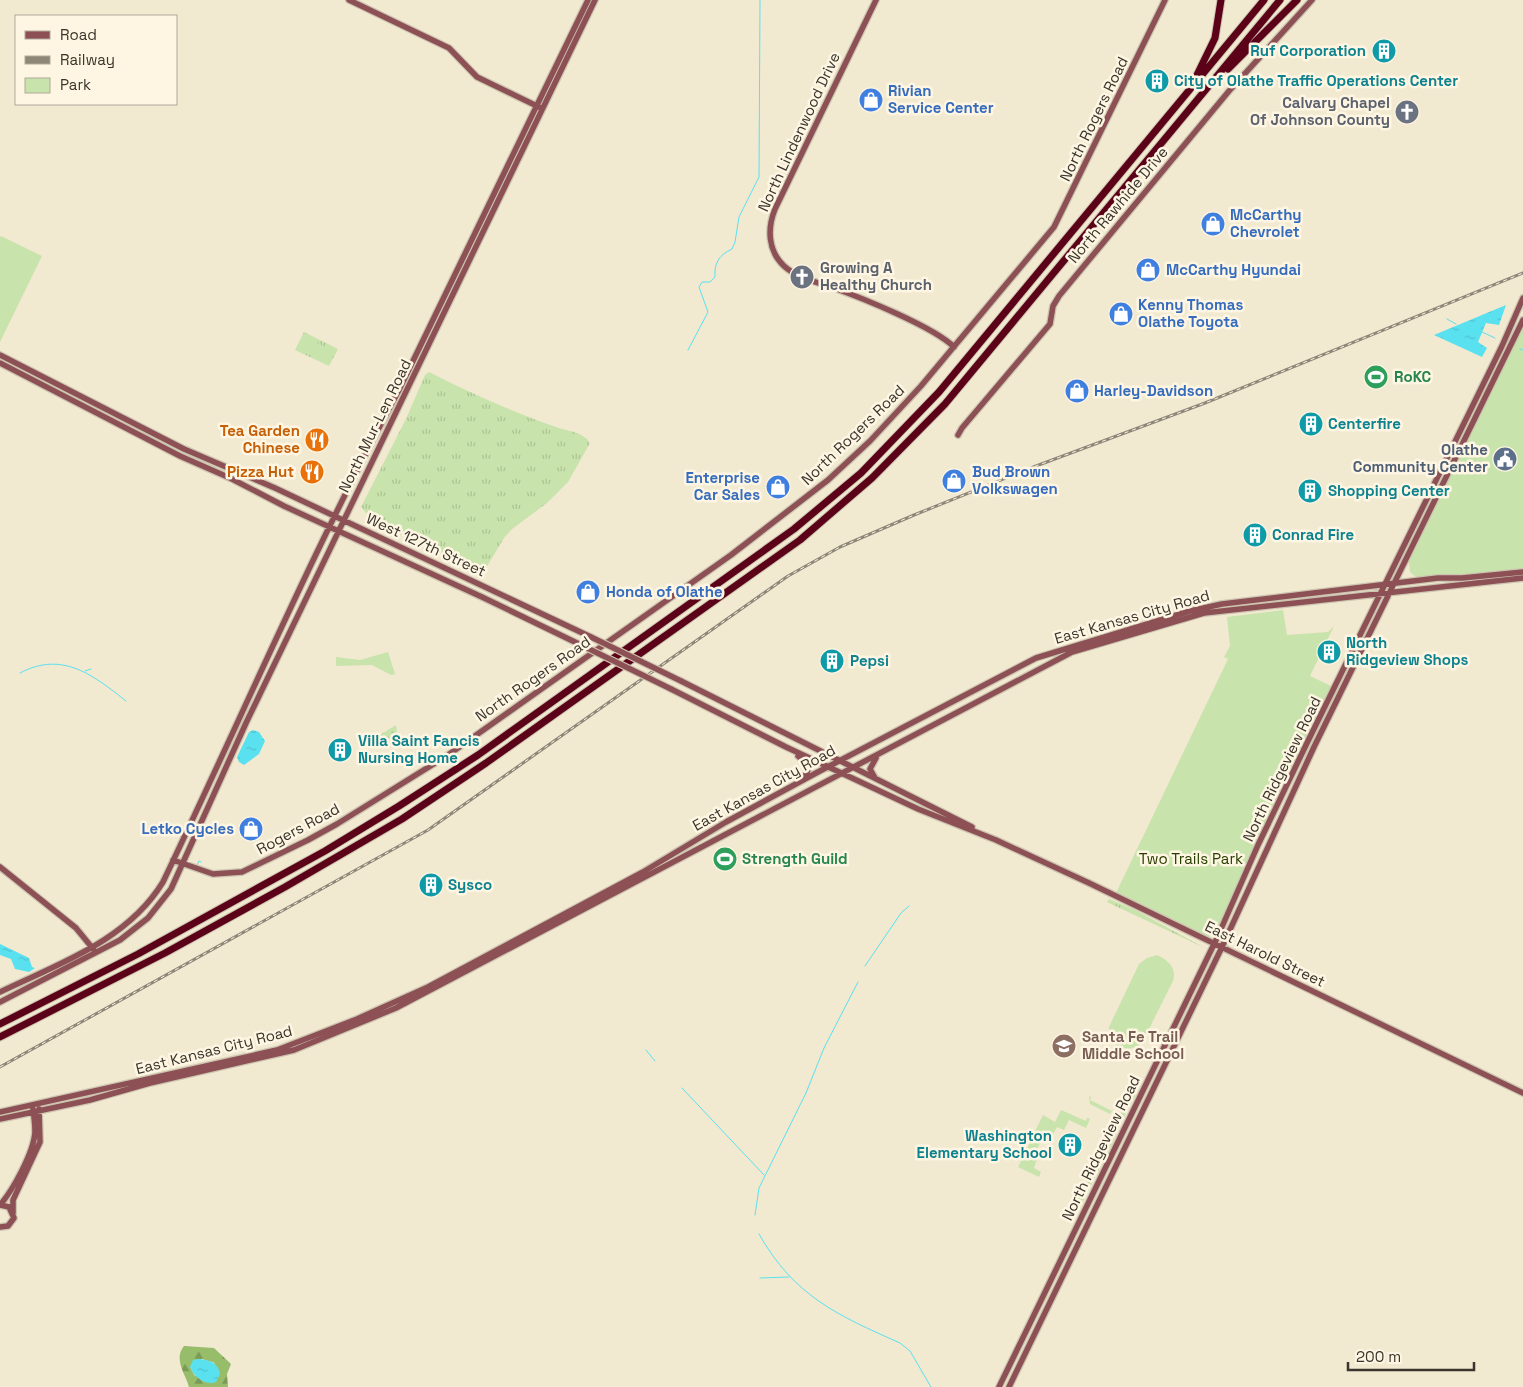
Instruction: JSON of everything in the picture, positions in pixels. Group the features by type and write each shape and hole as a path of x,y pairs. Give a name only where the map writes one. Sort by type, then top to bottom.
{"highway":[{"path":"1190,89 1215,38 1221,0"},
{"path":"0,1024 154,945 310,859 400,806 486,749 794,529 861,473 934,398 1264,0"},
{"path":"0,1037 165,953 300,879 402,819 486,763 800,540 872,478 944,404 1280,0"},
{"path":"1202,94 1297,0"}],"main road":[{"path":"349,0 449,48 477,77 543,109"},
{"name":"North Mur-Len Road","path":"0,992 92,947 125,927 157,892 334,516 398,392 588,0"},
{"name":"North Mur-Len Road","path":"0,1002 120,940 148,918 165,898 183,865 246,723 595,0"},
{"name":"North Lindenwood Drive","path":"876,0 775,209 769,236 777,258 793,272 869,302 944,338 954,347"},
{"name":"North Rogers Road","path":"426,768 731,555 828,480 904,405 1060,217 1166,0"},
{"name":"North Rawhide Drive","path":"958,435 1050,324 1054,303 1060,295 1229,91 1312,0"},
{"name":"North Ridgeview Road","path":"999,1387 1214,944 1258,845 1502,346 1523,298"},
{"name":"North Ridgeview Road","path":"1009,1387 1222,947 1266,848 1523,320"},
{"name":"West 127th Street","path":"0,355 184,449 244,474 591,637 839,761"},
{"name":"West 127th Street","path":"0,363 147,440 230,478 329,527 482,597 828,767"},
{"name":"East Kansas City Road","path":"0,1112 277,1050 357,1019 428,987 643,872 726,822 802,780 1046,654 1204,608 1386,584 1523,572"},
{"name":"East Kansas City Road","path":"0,1119 286,1052 351,1027 430,991 1072,652 1204,613 1523,578"},
{"path":"786,747 807,764 809,769 802,780"},
{"path":"875,778 870,769 877,756"},
{"name":"East Harold Street","path":"839,761 926,802 996,840 1523,1093"},
{"name":"East Harold Street","path":"828,767 918,810 996,840"},
{"name":"Rogers Road","path":"173,860 212,874 228,874 249,870 308,840 426,768"},
{"path":"0,866 76,928 96,954"},
{"path":"0,1205 7,1197 31,1148 35,1131 36,1104"},
{"path":"2,1228 13,1221 13,1200 40,1142 36,1111"},
{"path":"0,1205 6,1206 13,1213"}],"green space":[{"path":"0,237 42,256 0,342"},
{"path":"1523,325 1523,570 1464,576 1416,577 1410,572 1409,562"},
{"path":"304,332 338,349 329,366 295,350"},
{"path":"315,342 335,352 330,362 310,352"},
{"path":"429,372 508,409 580,434 590,443 568,482 547,503 512,529 504,538 486,568 474,569 369,520 361,507 406,419 425,375"},
{"name":"Two Trails Park","path":"1283,610 1287,635 1328,632 1334,626 1310,676 1333,687 1255,844 1216,934 1208,937 1116,893 1228,659 1224,657 1230,646 1227,617"},
{"path":"388,652 395,674 391,675 372,665 336,666 336,657 360,660"},
{"path":"396,725 398,741 378,736"},
{"path":"1109,899 1135,910 1207,949 1107,902"},
{"path":"1157,955 1165,959 1173,968 1173,981 1142,1043 1131,1048 1119,1047 1111,1040 1109,1027 1139,964 1147,958"},
{"path":"1132,1093 1136,1094 1116,1133 1112,1130"},
{"path":"1089,1096 1091,1097 1090,1100 1112,1111 1110,1114 1090,1104"},
{"path":"1061,1110 1086,1121 1087,1118 1090,1119 1086,1128 1069,1120 1064,1130 1057,1127 1049,1142 1041,1141 1033,1157 1037,1159 1034,1168 1041,1172 1039,1177 1018,1167 1043,1115 1055,1122"},
{"path":"1111,1131 1117,1134 1081,1205 1076,1201 1075,1197 1080,1197 1106,1143 1102,1141"},
{"path":"184,1346 214,1348 231,1364 227,1374 228,1387 189,1387 181,1367 181,1351","holes":["202,1359 215,1363 195,1376 190,1367"]}],"water":[{"path":"1506,305 1499,325 1486,323 1478,342 1487,348 1482,357 1434,335"},
{"path":"253,730 259,732 265,741 259,754 244,765 239,762 237,757 249,732"},
{"path":"0,944 29,958 32,967 35,968 29,972 15,969 11,959 0,955"},
{"path":"198,1359 215,1364 220,1374 216,1382 204,1382 194,1374 190,1367 193,1360"}],"waterway":[{"path":"688,350 708,312 699,287 702,282 710,282 715,277 715,268 718,260 732,249 739,217 759,177 760,0"},
{"path":"1447,319 1456,324"},
{"path":"1482,332 1495,338"},
{"path":"20,673 50,664 64,665 90,675 126,701"},
{"path":"85,671 91,669"},
{"path":"197,865 199,861 201,862"},
{"path":"865,966 901,913 909,906"},
{"path":"755,1215 759,1188 806,1093 824,1048 858,982"},
{"path":"646,1050 655,1061"},
{"path":"682,1088 764,1175"},
{"path":"759,1234 787,1273 802,1288 837,1313 900,1343 910,1351 931,1387"},
{"path":"760,1278 789,1277"}],"railway":[{"path":"0,1067 428,830 788,576 840,547 1036,466 1205,403 1523,273"}],"place":[{"name":"Ruf Corporation","path":"1384,51"},
{"name":"City of Olathe Traffic Operations Center","path":"1157,81"},
{"name":"Rivian Service Center","path":"871,100"},
{"name":"Calvary Chapel Of Johnson County","path":"1407,112"},
{"name":"McCarthy Chevrolet","path":"1213,224"},
{"name":"McCarthy Hyundai","path":"1148,270"},
{"name":"Growing A Healthy Church","path":"802,277"},
{"name":"Kenny Thomas Olathe Toyota","path":"1121,314"},
{"name":"RoKC","path":"1376,377"},
{"name":"Harley-Davidson","path":"1077,391"},
{"name":"Centerfire","path":"1311,424"},
{"name":"Tea Garden Chinese","path":"317,440"},
{"name":"Olathe Community Center","path":"1505,459"},
{"name":"Pizza Hut","path":"312,472"},
{"name":"Bud Brown Volkswagen","path":"954,481"},
{"name":"Enterprise Car Sales","path":"778,487"},
{"name":"Shopping Center","path":"1310,491"},
{"name":"Conrad Fire","path":"1255,535"},
{"name":"Honda of Olathe","path":"588,592"},
{"name":"North Ridgeview Shops","path":"1329,652"},
{"name":"Pepsi","path":"832,661"},
{"name":"Villa Saint Fancis Nursing Home","path":"340,750"},
{"name":"Letko Cycles","path":"251,829"},
{"name":"Strength Guild","path":"725,859"},
{"name":"Sysco","path":"431,885"},
{"name":"Santa Fe Trail Middle School","path":"1064,1046"},
{"name":"Washington Elementary School","path":"1070,1145"}]}
